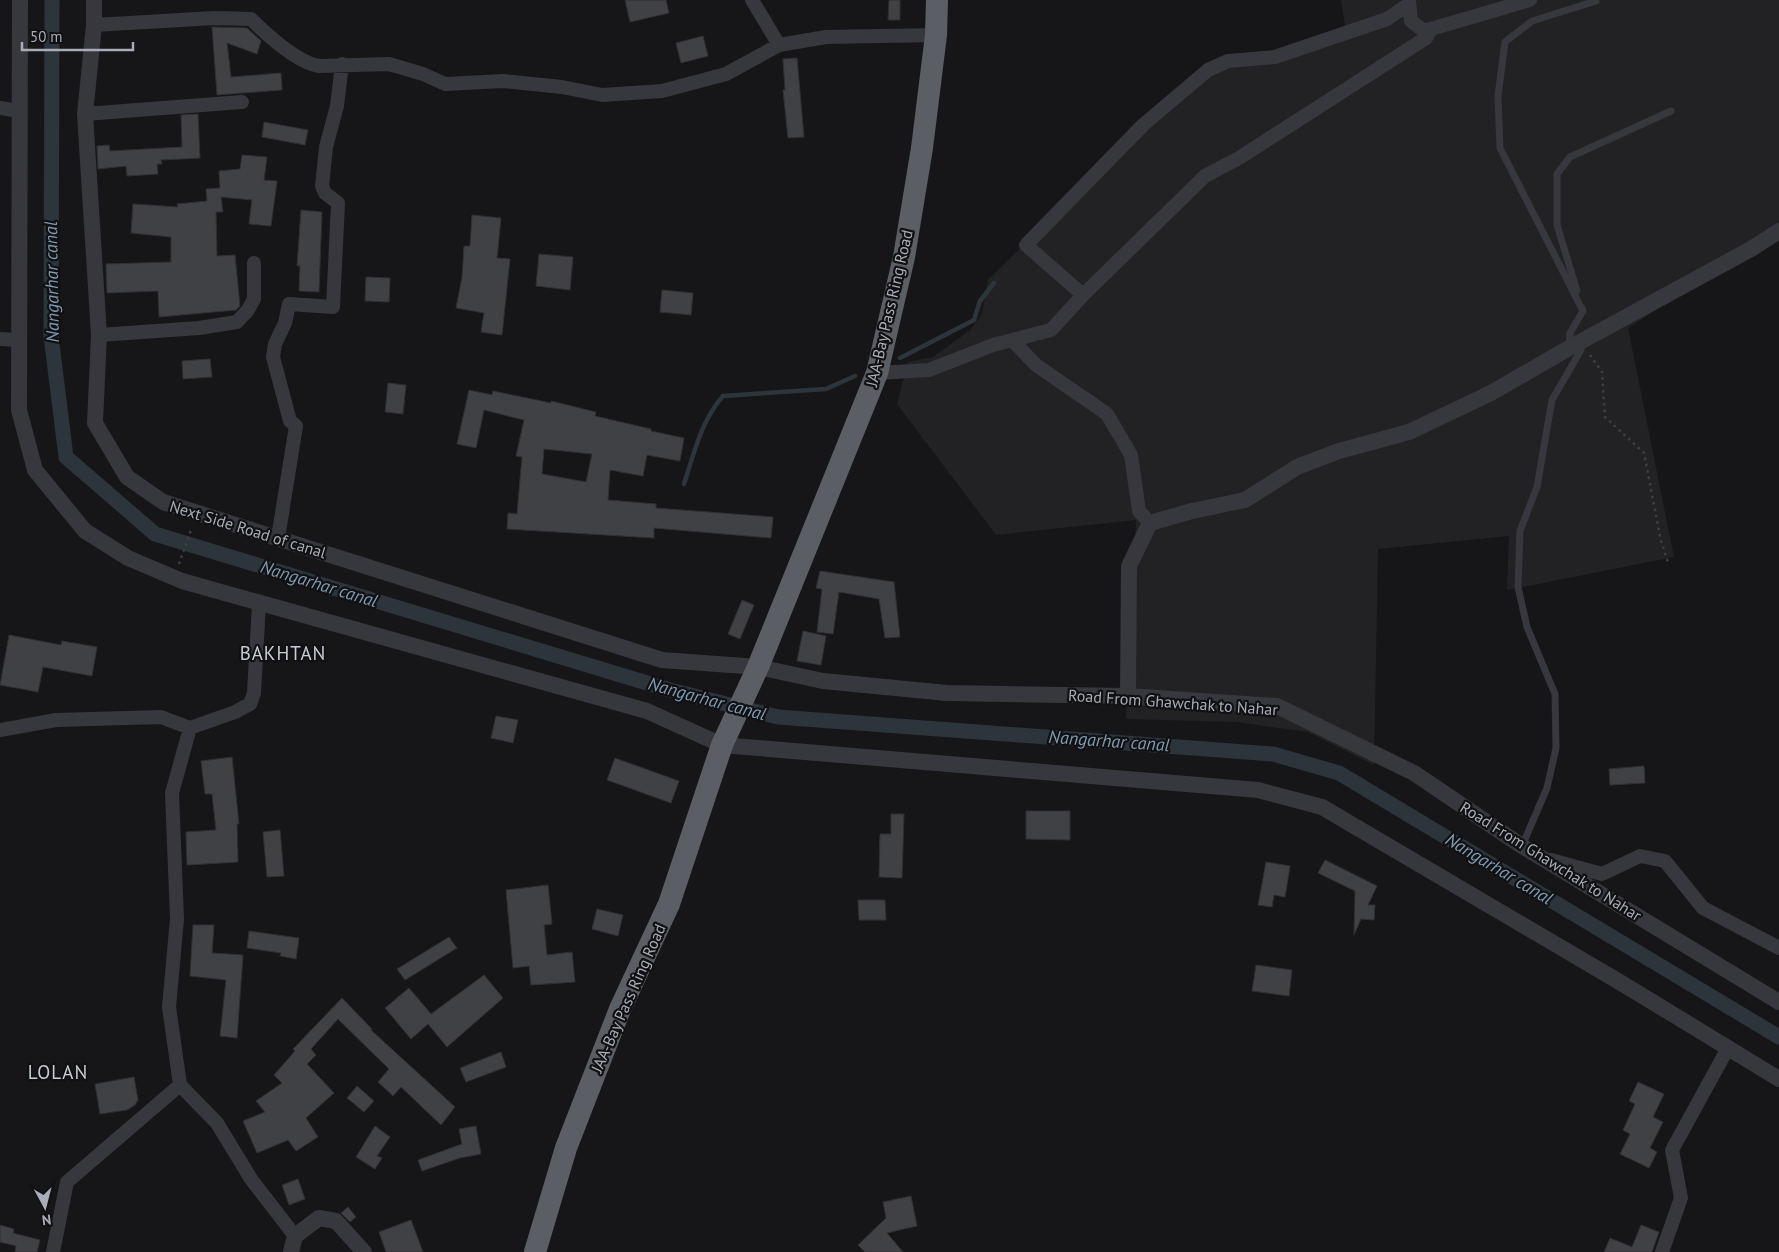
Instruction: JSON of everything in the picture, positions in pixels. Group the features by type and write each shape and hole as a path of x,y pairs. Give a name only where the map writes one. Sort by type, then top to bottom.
{"highway":[{"name":"JAA-Bay Pass Ring Road","path":"535,1252 566,1148 620,1009 669,904 722,745 753,675 877,373 904,257 922,148 936,35 937,0"}],"street":[{"path":"20,0 19,410 35,470 85,531 128,558 182,581 260,604 647,711 722,745 1258,790 1322,807 1779,1079"},
{"name":"Next Side Road of canal","path":"94,0 94,25 85,114 99,335 95,423 127,476 163,502 196,514 278,538 662,660 753,675"},
{"path":"752,0 779,45"},
{"path":"1409,2 1411,21 1424,31 1430,31 1530,0"},
{"path":"1083,295 1026,245 1143,124 1208,70 1228,61 1275,57 1387,19 1409,2"},
{"path":"94,25 214,18 251,19 261,29 307,64 319,66 389,64 423,74 445,84 503,80 562,87 602,95 662,90 726,74 779,45 826,38 936,35"},
{"path":"877,373 929,370 993,345 1051,330 1083,295 1205,176 1239,158 1426,38 1430,31"},
{"path":"278,538 296,426 290,420 273,357 275,344 285,323 289,304 333,307 338,203 325,194 322,186 326,147 336,106 342,64"},
{"path":"85,114 242,102"},
{"path":"0,108 19,111"},
{"path":"1128,696 1129,566 1150,523 1192,511 1245,500 1297,467 1339,450 1409,432 1483,397 1575,349 1751,249 1779,231"},
{"path":"99,335 199,328 237,322 248,310 254,299 254,263"},
{"path":"0,340 19,340"},
{"path":"1012,340 1036,366 1107,414 1131,455 1140,511 1150,523"},
{"path":"0,730 56,720 160,717 190,728 235,712 250,704 254,693 260,604"},
{"name":"Road From Ghawchak to Nahar","path":"753,675 947,693 1128,696 1278,706 1414,773 1522,846 1779,1002"},
{"path":"190,728 172,793 177,919 169,1007 180,1085 216,1123 251,1179 295,1236"},
{"path":"1542,858 1602,874 1640,856 1665,861 1703,908 1779,948"},
{"path":"1662,1252 1681,1198 1672,1150 1728,1048"},
{"path":"53,1252 67,1182 180,1085"},
{"path":"291,1252 295,1236 319,1218 336,1221 364,1252"}],"lane":[{"path":"1583,311 1500,148 1498,96 1505,42 1532,21 1596,1"},
{"path":"1522,846 1547,788 1556,748 1554,694 1527,627 1518,587 1520,531 1537,487 1552,400 1575,349 1570,333 1583,311 1557,225 1557,174 1570,157 1671,111"}],"path":[{"path":"1575,349 1592,357 1602,372 1605,417 1644,453 1661,540 1669,565"},
{"path":"177,569 194,520"}],"shaded area":[{"path":"1341,0 1779,0 1779,232 1628,328 1674,557 1507,590 1509,536 1378,549 1374,765 1308,732 1236,722 1126,719 1136,520 996,535 897,404 908,362 933,357 970,330 982,314 988,280 1204,68 1269,53 1345,26"}],"building":[{"path":"625,0 666,0 669,13 630,22"},
{"path":"889,0 900,0 900,20 888,20"},
{"path":"212,27 247,28 261,41 257,54 227,43 231,77 281,73 282,90 217,95"},
{"path":"703,36 708,56 681,63 676,43"},
{"path":"797,58 804,137 788,138 783,90 785,90 783,59"},
{"path":"198,114 200,158 161,160 162,164 157,164 158,174 127,176 126,166 98,169 97,146 109,145 110,151 182,147 181,115"},
{"path":"264,122 308,130 305,145 262,137"},
{"path":"242,155 267,157 264,180 277,181 271,226 249,224 252,200 221,197 223,212 216,212 217,256 235,255 240,306 236,310 159,317 158,291 107,293 106,264 171,262 171,237 131,233 133,204 178,207 177,204 207,201 206,189 220,188 219,171 240,169"},
{"path":"301,210 322,212 319,292 299,291 300,266 297,266"},
{"path":"472,215 501,218 497,258 510,259 502,335 481,332 484,313 456,308 462,277 464,246 470,246"},
{"path":"539,254 573,257 570,290 536,286"},
{"path":"366,277 390,278 389,302 365,301"},
{"path":"662,290 693,293 691,315 660,312"},
{"path":"210,359 212,377 183,379 182,361"},
{"path":"388,383 406,385 403,414 385,412"},
{"path":"469,390 492,395 493,391 551,403 551,401 596,412 595,416 684,438 680,461 647,455 643,476 610,470 608,500 656,504 656,508 773,517 771,538 654,528 654,538 507,529 508,513 517,514 522,457 516,456 524,420 484,410 476,448 457,444","holes":["544,449 592,454 586,482 542,474"]},
{"path":"820,571 894,582 900,637 885,638 879,599 839,592 833,634 817,632 822,589 816,588"},
{"path":"742,600 754,605 740,639 728,634"},
{"path":"803,631 826,636 821,665 797,661"},
{"path":"9,635 61,645 62,641 97,647 92,676 43,667 38,692 0,685"},
{"path":"496,716 518,720 513,743 491,738"},
{"path":"232,757 239,824 237,824 238,862 187,865 186,832 216,830 212,794 205,794 201,761"},
{"path":"615,758 679,781 671,803 607,780"},
{"path":"1644,766 1645,783 1610,785 1609,769"},
{"path":"1026,811 1070,811 1070,840 1026,839"},
{"path":"891,814 904,814 902,878 879,877 880,834 891,834"},
{"path":"280,830 284,876 267,877 263,832"},
{"path":"1325,860 1377,886 1368,905 1375,905 1374,920 1361,919 1354,935 1355,891 1318,873"},
{"path":"1266,862 1290,866 1285,897 1274,895 1272,907 1258,905"},
{"path":"548,885 552,924 544,925 547,955 572,952 575,982 531,985 529,966 513,968 506,890"},
{"path":"858,900 885,900 886,920 859,920"},
{"path":"597,909 623,915 618,936 592,929"},
{"path":"193,925 214,925 212,953 243,955 237,1038 220,1036 226,980 190,976"},
{"path":"249,931 299,938 296,959 280,956 281,953 247,948"},
{"path":"449,937 457,948 405,980 397,969"},
{"path":"1256,965 1292,970 1289,996 1252,991"},
{"path":"484,975 503,998 447,1047 428,1024 411,1039 385,1008 409,988 431,1014"},
{"path":"342,998 371,1030 455,1107 441,1125 401,1087 393,1096 378,1082 389,1069 338,1019 311,1049 316,1055 307,1064 334,1093 306,1118 318,1137 296,1151 288,1140 257,1153 243,1121 265,1112 256,1101 282,1083 274,1075 295,1051 293,1049"},
{"path":"501,1052 506,1067 466,1082 460,1068"},
{"path":"134,1077 138,1100 135,1105 127,1110 100,1114 95,1084"},
{"path":"1638,1082 1664,1094 1653,1117 1663,1122 1650,1148 1657,1152 1649,1168 1620,1154 1630,1134 1623,1130 1635,1104 1629,1101"},
{"path":"357,1086 374,1101 364,1112 347,1098"},
{"path":"375,1126 390,1137 377,1156 382,1158 375,1169 356,1157"},
{"path":"476,1126 481,1154 460,1158 422,1171 418,1160 462,1144 459,1129"},
{"path":"298,1179 305,1199 289,1205 282,1185"},
{"path":"911,1196 917,1226 887,1233 903,1252 865,1252 858,1245 886,1218 883,1202"},
{"path":"348,1207 356,1217 350,1222 341,1213"},
{"path":"411,1220 423,1252 386,1252 379,1232"},
{"path":"0,1225 14,1229 13,1233 40,1240 37,1252 15,1252 16,1246 0,1242"},
{"path":"1641,1225 1659,1232 1652,1252 1604,1252 1610,1238 1632,1247"}],"waterway":[{"name":"Nangarhar canal","path":"52,0 51,336 66,457 155,534 670,690 778,717 1273,754 1339,773 1779,1037"},
{"path":"900,358 974,320 980,301 994,283"},
{"path":"684,484 704,427 715,406 723,396 826,389 855,376"}],"district":[{"name":"BAKHTAN","path":"283,653"},
{"name":"LOLAN","path":"58,1072"}]}
